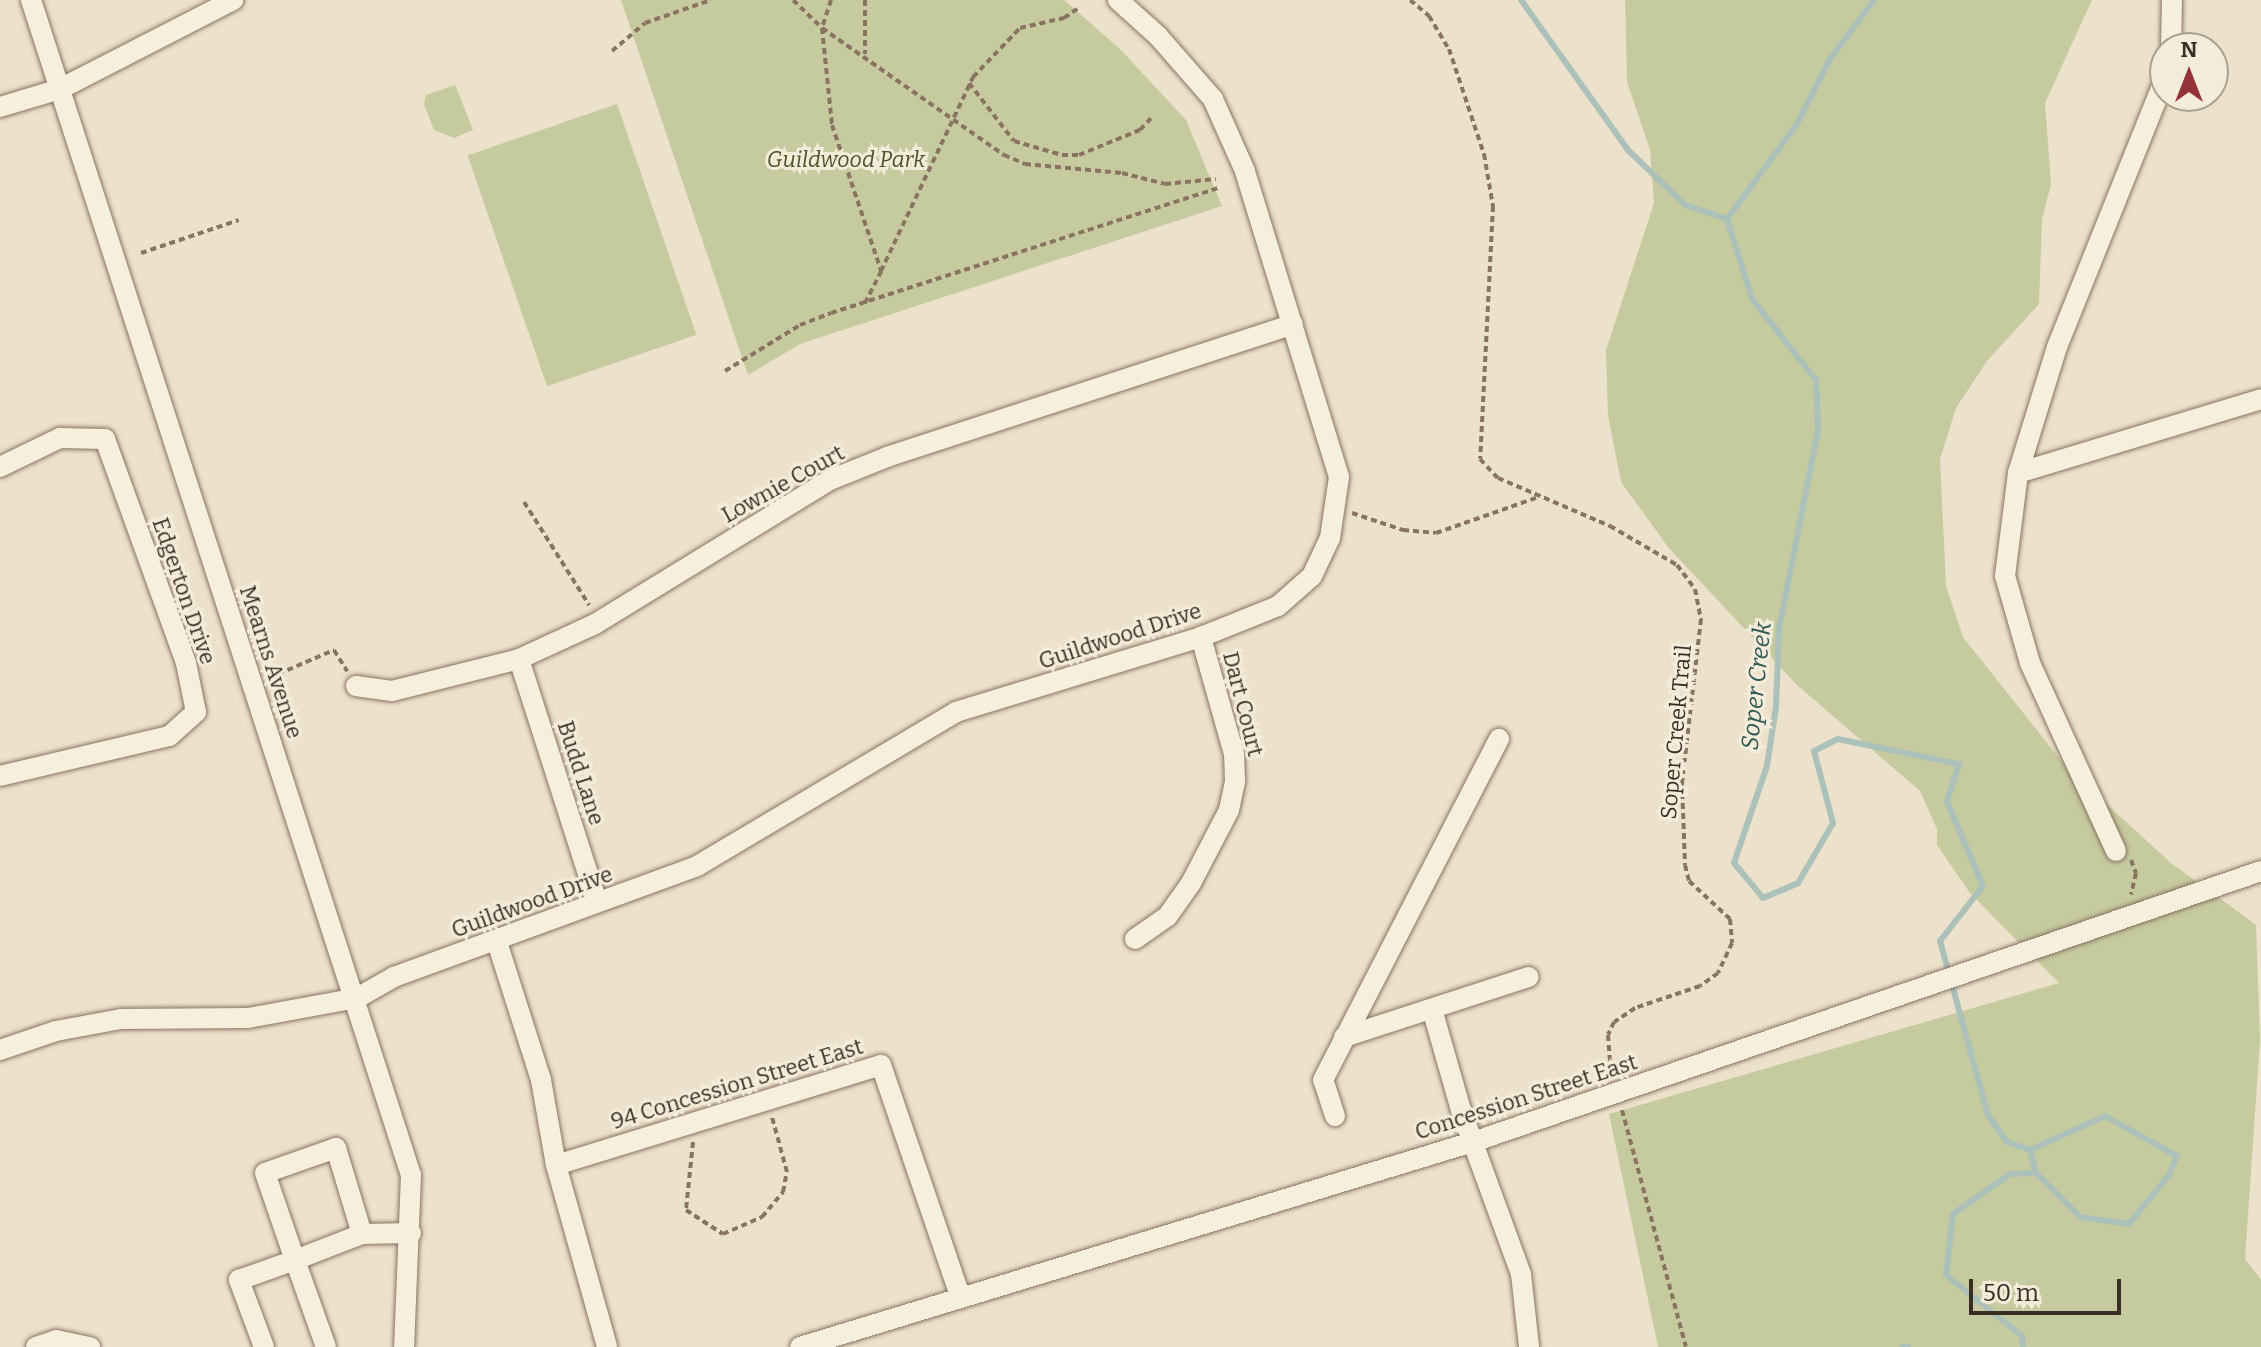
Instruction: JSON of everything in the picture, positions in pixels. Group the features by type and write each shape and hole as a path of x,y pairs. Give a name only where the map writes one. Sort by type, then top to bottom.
{"street":[{"name":"Mearns Avenue","path":"31,0 357,998 411,1175 404,1347"},
{"path":"0,107 60,89 233,0"},
{"name":"Guildwood Drive","path":"0,1050 56,1031 121,1019 248,1018 357,998 394,977 497,942 697,866 956,712 1201,637 1278,606 1312,576 1337,510 1339,477 1245,171 1213,99 1158,36 1118,0"},
{"path":"2171,32 2172,0"},
{"path":"2116,851 2030,663 2005,576 2018,473 2057,347 2151,112"},
{"name":"Lownie Court","path":"356,686 392,691 519,659 595,624 830,480 887,457 1293,324"},
{"path":"2018,473 2261,399"},
{"name":"Edgerton Drive","path":"0,467 60,438 105,439 186,663 196,712 169,736 0,776"},
{"name":"Dart Court","path":"1135,939 1167,917 1191,883 1229,810 1234,754 1201,637"},
{"name":"Budd Lane","path":"519,659 597,902"},
{"path":"1335,1116 1323,1080 1499,739"},
{"name":"Concession Street East","path":"800,1347 1476,1141 1913,988 2261,871"},
{"path":"497,942 541,1080 556,1165 607,1347"},
{"path":"1344,1037 1529,977"},
{"path":"1432,1009 1521,1274 1529,1347"},
{"name":"94 Concession Street East","path":"556,1165 881,1065 960,1296"},
{"path":"326,1347 265,1173 336,1148 362,1234"},
{"path":"264,1347 239,1280 362,1234 411,1233"},
{"path":"36,1347 56,1340 90,1347"}],"path":[{"path":"612,51 645,23 711,0"},
{"path":"793,0 822,28 865,54 1004,155 1047,170 1122,173 1185,185 1216,179"},
{"path":"831,0 822,28 832,125 881,271"},
{"path":"865,0 865,54"},
{"name":"Soper Creek Trail","path":"1410,0 1429,16 1449,49 1484,154 1493,206 1480,459 1498,478 1536,498 1610,526 1677,565 1695,589 1701,619 1682,783 1685,865 1689,881 1730,919 1732,943 1718,973 1700,986 1635,1008 1614,1022 1607,1052 1647,1190 1686,1347"},
{"path":"865,303 969,83 1020,28 1064,18 1080,7"},
{"path":"969,83 1014,141 1062,155 1079,155 1140,130 1152,117"},
{"path":"725,371 800,325 1219,188"},
{"path":"141,253 239,220"},
{"path":"1337,510 1403,530 1436,533 1536,498"},
{"path":"524,502 595,624"},
{"path":"253,685 334,650 356,686"},
{"path":"2116,851 2132,860 2136,873 2128,917"},
{"path":"690,1124 695,1156 686,1210 723,1234 762,1217 783,1192 785,1162 767,1101"}],"green space":[{"name":"Guildwood Park","path":"621,0 1064,0 1120,49 1186,120 1222,206 800,344 748,375"},
{"path":"1625,0 2092,0 2045,103 2051,184 2042,219 2039,304 1987,361 1956,408 1940,459 1946,586 1963,637 2067,768 2171,863 2256,925 2260,1040 2245,1259 2261,1280 2261,1347 1658,1347 1609,1114 2059,983 1970,893 1937,845 1937,829 1920,791 1797,685 1668,547 1621,482 1608,415 1606,350 1654,203 1650,150 1627,82"},
{"path":"455,85 473,130 454,138 434,130 424,104 426,95"},
{"path":"617,104 696,335 547,386 468,155"}],"waterway":[{"name":"Soper Creek","path":"1521,0 1628,150 1685,205 1727,219"},
{"path":"1727,219 1797,124 1830,59 1874,0"},
{"name":"Soper Creek","path":"1727,219 1752,299 1816,380 1818,430 1779,628 1776,707 1767,766 1734,863 1763,898 1798,883 1833,823 1814,751 1838,739 1959,764 1947,802 1983,886 1940,941 1988,1115 2007,1142 2030,1150 2036,1173 2010,1174 1953,1214 1946,1275 2022,1336 2023,1347"},
{"name":"Soper Creek","path":"2030,1150 2105,1116 2177,1156 2169,1175 2129,1224 2080,1217 2036,1173"},
{"name":"Soper Creek","path":"1902,1347 1908,1347"}]}
